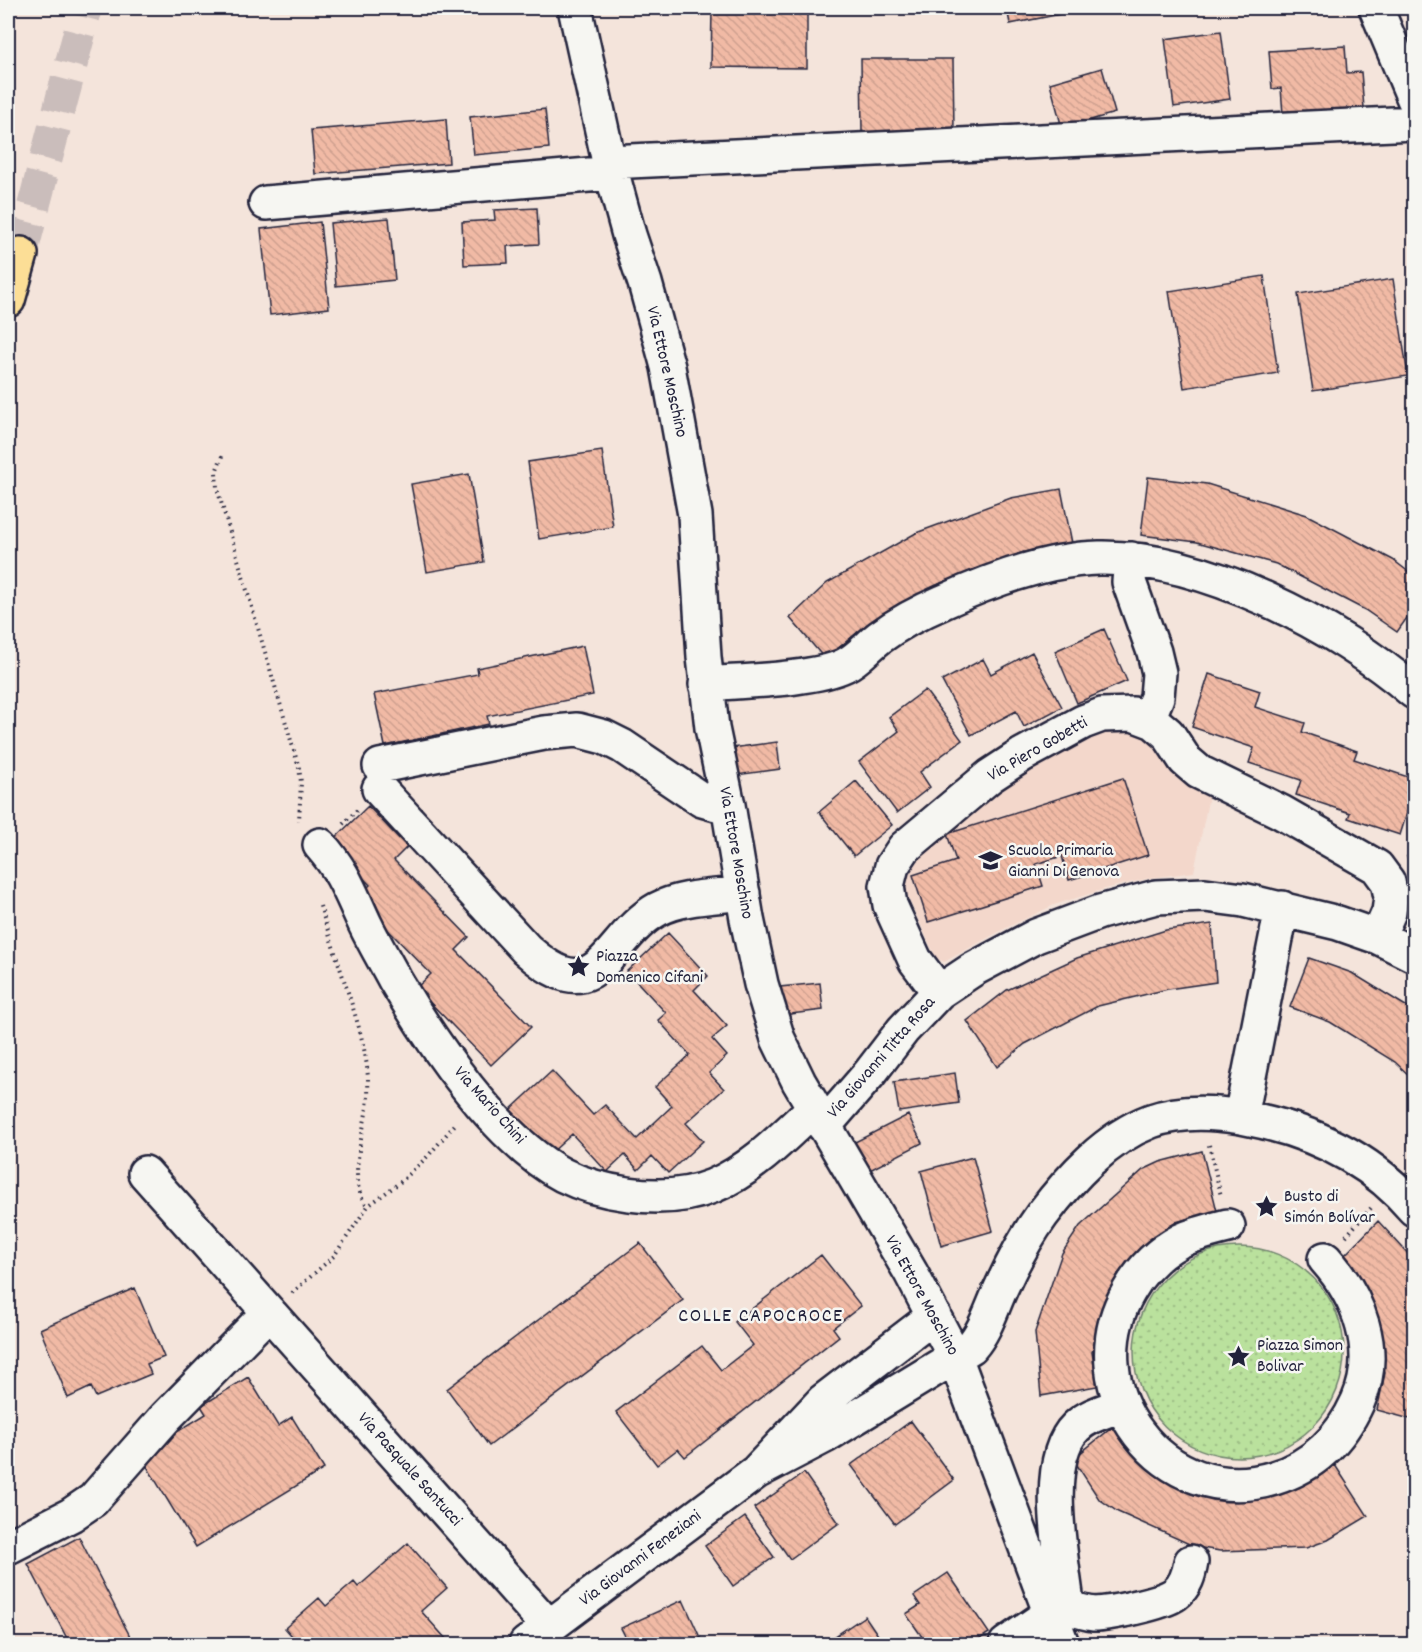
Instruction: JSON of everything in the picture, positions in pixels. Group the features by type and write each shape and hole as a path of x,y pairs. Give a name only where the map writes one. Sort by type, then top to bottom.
{"highway":[{"path":"8,300 21,254"}],"street":[{"name":"Via Ettore Moschino","path":"575,8 611,167 668,368 690,486 697,541 706,684 712,728 728,804 753,948 770,1015 787,1060 956,1357 1058,1621"},
{"path":"1376,8 1414,99"},
{"path":"266,203 611,167 1414,123"},
{"path":"706,684 797,676 831,670 849,663 883,634 912,617 992,582 1082,559 1131,559 1208,577 1275,603 1369,656 1414,692"},
{"path":"1131,559 1128,582 1154,652 1159,673 1157,697 1148,719 1168,734 1185,760 1199,772 1281,812 1382,871 1388,882 1391,897 1389,912 1378,937"},
{"name":"Via Piero Gobetti","path":"939,992 915,960 890,905 887,886 892,866 904,849 990,776 1022,755 1083,722 1102,715 1124,714 1148,719"},
{"path":"728,804 716,804 702,800 622,746 604,737 577,730 544,733 379,778 526,949 545,964 562,972 578,975 597,969 639,922 666,906 681,901 743,893"},
{"name":"Via Mario Chini","path":"320,845 342,873 373,941 416,1014 449,1062 503,1127 525,1148 562,1174 617,1192 659,1197 692,1193 734,1175 819,1117"},
{"name":"Via Giovanni Titta Rosa","path":"819,1117 870,1073 903,1030 939,992 972,970 1036,936 1100,912 1156,897 1204,895 1282,908 1338,923 1378,937 1414,955"},
{"path":"1241,1117 1282,908"},
{"name":"Via Giovanni Feneziani","path":"538,1636 756,1472 825,1436 956,1357 976,1342 1011,1266 1040,1218 1071,1180 1109,1145 1150,1122 1167,1116 1208,1114 1241,1117 1286,1127 1317,1138 1342,1151 1391,1186 1414,1209"},
{"name":"Via Pasquale Santucci","path":"145,1173 269,1312 538,1636"},
{"path":"1228,1226 1180,1241 1147,1266 1124,1299 1112,1338 1113,1379 1121,1405 1138,1434 1152,1450 1168,1462 1205,1479 1246,1484 1288,1474 1307,1464 1324,1450 1345,1425 1360,1396 1365,1375 1367,1353 1365,1331 1359,1310 1349,1290 1325,1259"},
{"path":"8,1547 71,1515 93,1500 166,1417 269,1312"},
{"name":"Via Giovanni Feneziani","path":"756,1472 823,1401 934,1316"},
{"path":"1058,1621 1056,1477 1061,1451 1076,1426 1092,1416 1121,1405"},
{"path":"1006,1644 1058,1621 1107,1613 1166,1599 1176,1594 1182,1586 1188,1576 1191,1562"}],"path":[{"path":"320,845 379,778"},
{"path":"269,1312 325,1265 340,1248 368,1206 410,1174 456,1123 480,1101"},
{"path":"1209,1145 1228,1226"},
{"path":"1325,1259 1391,1186"}],"shaded area":[{"path":"1117,726 1151,734 1194,786 1209,796 1194,872 1150,878 1054,905 944,962 936,958 906,893 905,878 915,861 991,795 1049,759 1097,733"}],"green space":[{"name":"Piazza Simon Bolivar","path":"1229,1247 1249,1247 1270,1251 1289,1259 1320,1285 1332,1302 1340,1321 1344,1352 1340,1383 1332,1402 1306,1433 1289,1445 1270,1453 1249,1457 1229,1457 1208,1453 1189,1445 1158,1419 1146,1402 1138,1383 1134,1362 1134,1342 1138,1321 1146,1302 1172,1271 1189,1259 1208,1251"}],"building":[{"path":"712,8 807,8 807,68 711,67"},
{"path":"1007,8 1085,8 1086,9 1010,24"},
{"path":"1221,31 1230,99 1174,107 1165,39"},
{"path":"1345,46 1347,73 1361,72 1364,108 1283,114 1281,88 1272,89 1269,51"},
{"path":"861,59 953,59 954,132 862,132"},
{"path":"1102,68 1115,113 1062,128 1050,83"},
{"path":"545,109 549,148 474,155 470,117"},
{"path":"446,119 449,163 315,174 311,130"},
{"path":"537,208 539,244 507,246 508,263 464,265 462,222 495,220 494,210"},
{"path":"389,218 395,280 336,286 330,223"},
{"path":"320,222 329,308 270,315 261,229"},
{"path":"1264,276 1278,373 1184,388 1169,291"},
{"path":"1393,279 1408,376 1313,391 1298,294"},
{"path":"602,451 613,527 539,539 528,462"},
{"path":"469,474 484,562 427,572 411,484"},
{"path":"1148,477 1207,484 1307,515 1393,560 1414,576 1414,608 1397,632 1365,610 1276,564 1197,542 1141,535"},
{"path":"1061,489 1072,543 1024,552 941,583 859,631 825,659 790,618 827,583 916,533 1011,498"},
{"path":"1104,629 1127,681 1077,703 1055,651"},
{"path":"583,646 593,695 487,716 489,724 385,746 374,694 478,674 477,668"},
{"path":"1032,652 1062,707 1024,727 1016,711 971,735 942,681 983,659 991,674"},
{"path":"1209,674 1260,691 1255,707 1305,723 1302,732 1357,751 1354,759 1414,779 1414,791 1400,835 1348,818 1350,813 1296,795 1301,780 1249,763 1254,748 1192,727"},
{"path":"925,690 962,740 920,772 930,787 897,813 859,762 899,731 889,717"},
{"path":"777,742 780,769 729,776 725,749"},
{"path":"1123,778 1148,855 1069,880 1062,856 1036,864 1043,886 928,922 913,875 956,861 947,834"},
{"path":"856,781 892,825 854,856 819,812"},
{"path":"368,806 407,847 394,860 469,937 456,950 531,1027 491,1065 416,988 431,974 357,898 370,885 330,843"},
{"path":"1212,924 1216,982 1168,989 1098,1006 1025,1044 997,1067 967,1021 1007,990 1077,958 1166,930"},
{"path":"668,933 708,976 694,990 727,1026 712,1039 727,1056 709,1073 724,1089 686,1123 703,1141 668,1173 652,1156 638,1170 625,1155 607,1172 572,1134 550,1154 510,1110 552,1071 593,1115 605,1105 637,1139 672,1106 655,1087 690,1055 658,1020 666,1013 627,971"},
{"path":"1309,958 1352,973 1414,1011 1414,1080 1395,1062 1330,1022 1290,1007"},
{"path":"820,983 823,1010 783,1015 780,987"},
{"path":"955,1073 959,1103 899,1112 894,1082"},
{"path":"908,1115 922,1143 868,1171 853,1143"},
{"path":"1202,1151 1217,1211 1176,1222 1118,1274 1092,1352 1097,1386 1041,1396 1035,1332 1062,1253 1080,1226 1143,1170 1160,1162"},
{"path":"973,1157 993,1231 941,1246 921,1171"},
{"path":"1378,1221 1414,1260 1414,1420 1377,1410 1385,1373 1366,1295 1338,1262"},
{"path":"640,1243 683,1300 489,1446 447,1389"},
{"path":"821,1255 861,1306 833,1328 839,1336 685,1457 678,1449 657,1465 616,1412 702,1346 721,1370 753,1345 735,1322"},
{"path":"135,1288 164,1357 147,1364 151,1374 96,1397 91,1387 68,1398 40,1329"},
{"path":"248,1377 278,1426 292,1417 324,1469 196,1547 140,1455 206,1414 201,1406"},
{"path":"911,1421 954,1480 895,1524 851,1465"},
{"path":"1119,1422 1220,1489 1300,1484 1335,1465 1368,1516 1328,1540 1306,1548 1220,1551 1196,1547 1118,1512 1099,1499 1073,1459"},
{"path":"804,1473 839,1523 790,1559 754,1508"},
{"path":"745,1517 774,1557 733,1586 705,1546"},
{"path":"79,1537 134,1644 70,1644 28,1564"},
{"path":"408,1543 447,1588 421,1611 446,1639 440,1644 299,1644 285,1628 319,1598 326,1606 354,1582 358,1587"},
{"path":"948,1573 989,1633 972,1644 927,1644 906,1614 920,1605 914,1596"},
{"path":"683,1600 703,1644 616,1644 627,1640 621,1628"},
{"path":"865,1616 884,1644 830,1644 828,1641"}],"tunnel":[{"path":"21,254 86,8"}],"place":[{"name":"Scuola Primaria Gianni Di Genova","path":"990,861"},
{"name":"Piazza Domenico Cifani","path":"578,967"},
{"name":"Busto di Simón Bolívar","path":"1266,1207"},
{"name":"Piazza Simon Bolivar","path":"1239,1356"}],"district":[{"name":"COLLE CAPOCROCE","path":"761,1317"}]}
